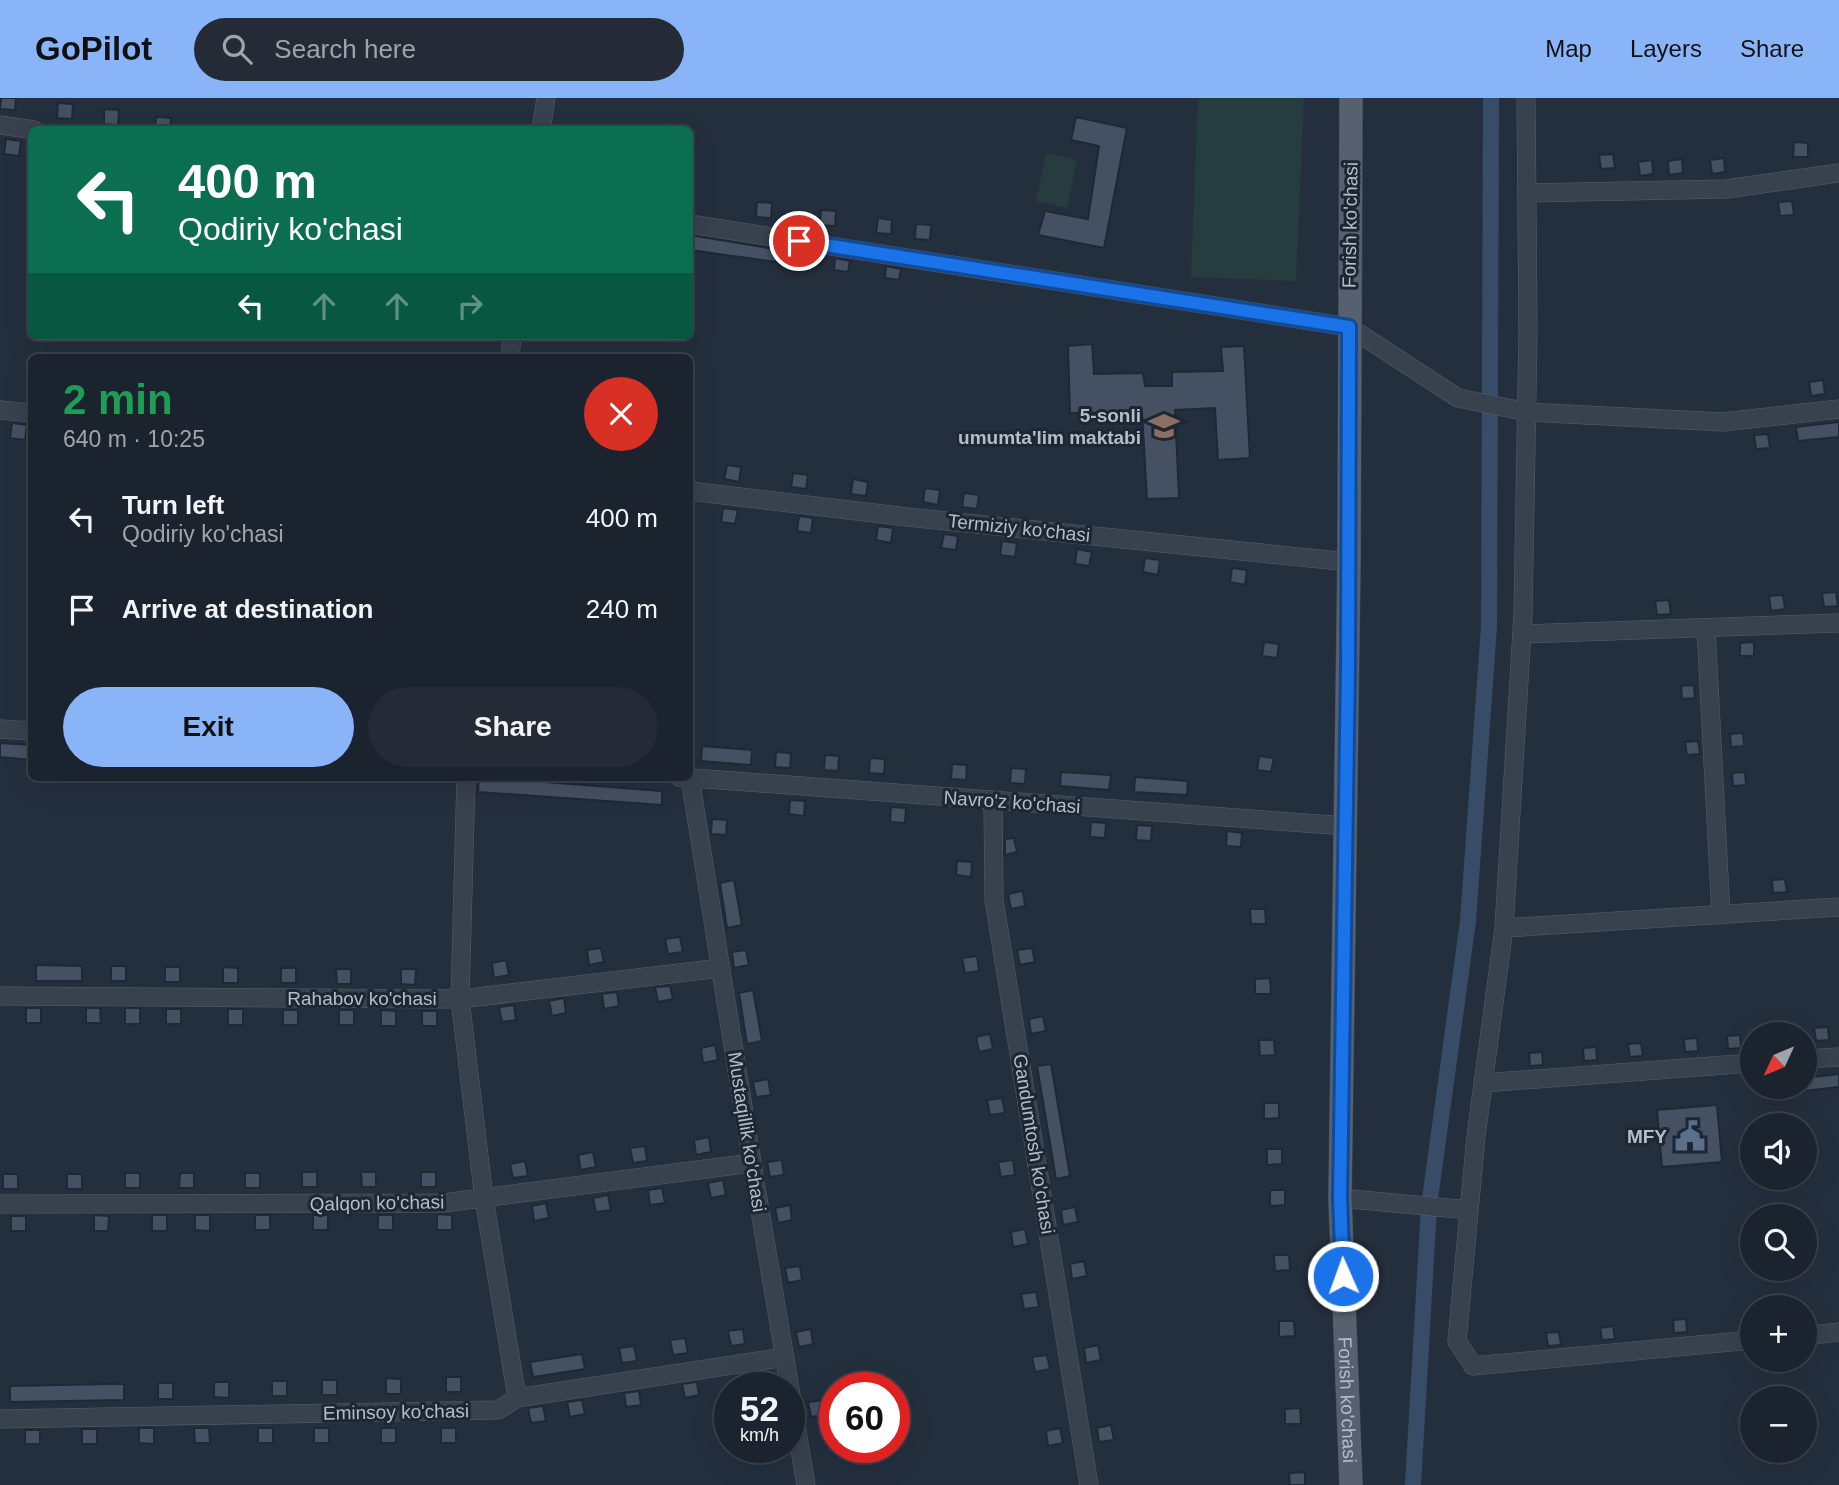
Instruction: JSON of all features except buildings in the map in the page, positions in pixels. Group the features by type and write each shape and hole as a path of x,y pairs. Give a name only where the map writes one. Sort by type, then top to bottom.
{"main road":[{"name":"Forish ko'chasi","path":"1351,98 1349,562 1340,1198 1351,1485"}],"street":[{"path":"542,126 546,98"},
{"path":"1526,98 1527,412 1522,634 1504,928 1483,1083 1457,1341 1473,1366 1740,1341"},
{"path":"0,125 28,129"},
{"path":"1527,193 1726,189 1839,173"},
{"path":"693,224 1349,327 1458,398 1527,412 1723,422 1839,409"},
{"path":"0,410 28,413"},
{"name":"Termiziy ko'chasi","path":"693,491 907,517 1349,562"},
{"path":"1522,634 1839,623"},
{"path":"1706,628 1721,915"},
{"path":"0,729 28,731"},
{"name":"Navro'z ko'chasi","path":"693,778 1346,826"},
{"path":"466,781 460,999 484,1198 517,1398"},
{"name":"Mustaqillik ko'chasi","path":"685,781 721,968 806,1485"},
{"name":"Gandumtosh ko'chasi","path":"993,801 994,900 1089,1485"},
{"path":"1504,928 1839,907"},
{"name":"Rahabov ko'chasi","path":"0,996 460,999 721,968"},
{"path":"1817,1058 1839,1057"},
{"path":"1483,1083 1740,1064"},
{"name":"Qalqon ko'chasi","path":"0,1204 444,1203 752,1163"},
{"path":"1340,1198 1469,1210"},
{"path":"1817,1335 1839,1332"},
{"name":"Eminsoy ko'chasi","path":"0,1419 498,1410 517,1398 785,1357"}],"green space":[{"path":"1198,98 1304,98 1296,281 1191,277"},
{"path":"1046,153 1077,160 1067,208 1036,201"}],"waterway":[{"path":"1413,1485 1429,1206 1468,921 1489,626 1491,98"}],"place":[{"name":"5-sonli umumta'lim maktabi","path":"1164,426"},
{"name":"MFY","path":"1690,1136"}],"route":[{"path":"799,241 1349,327 1348,668 1340,1198 1343,1276"}]}
